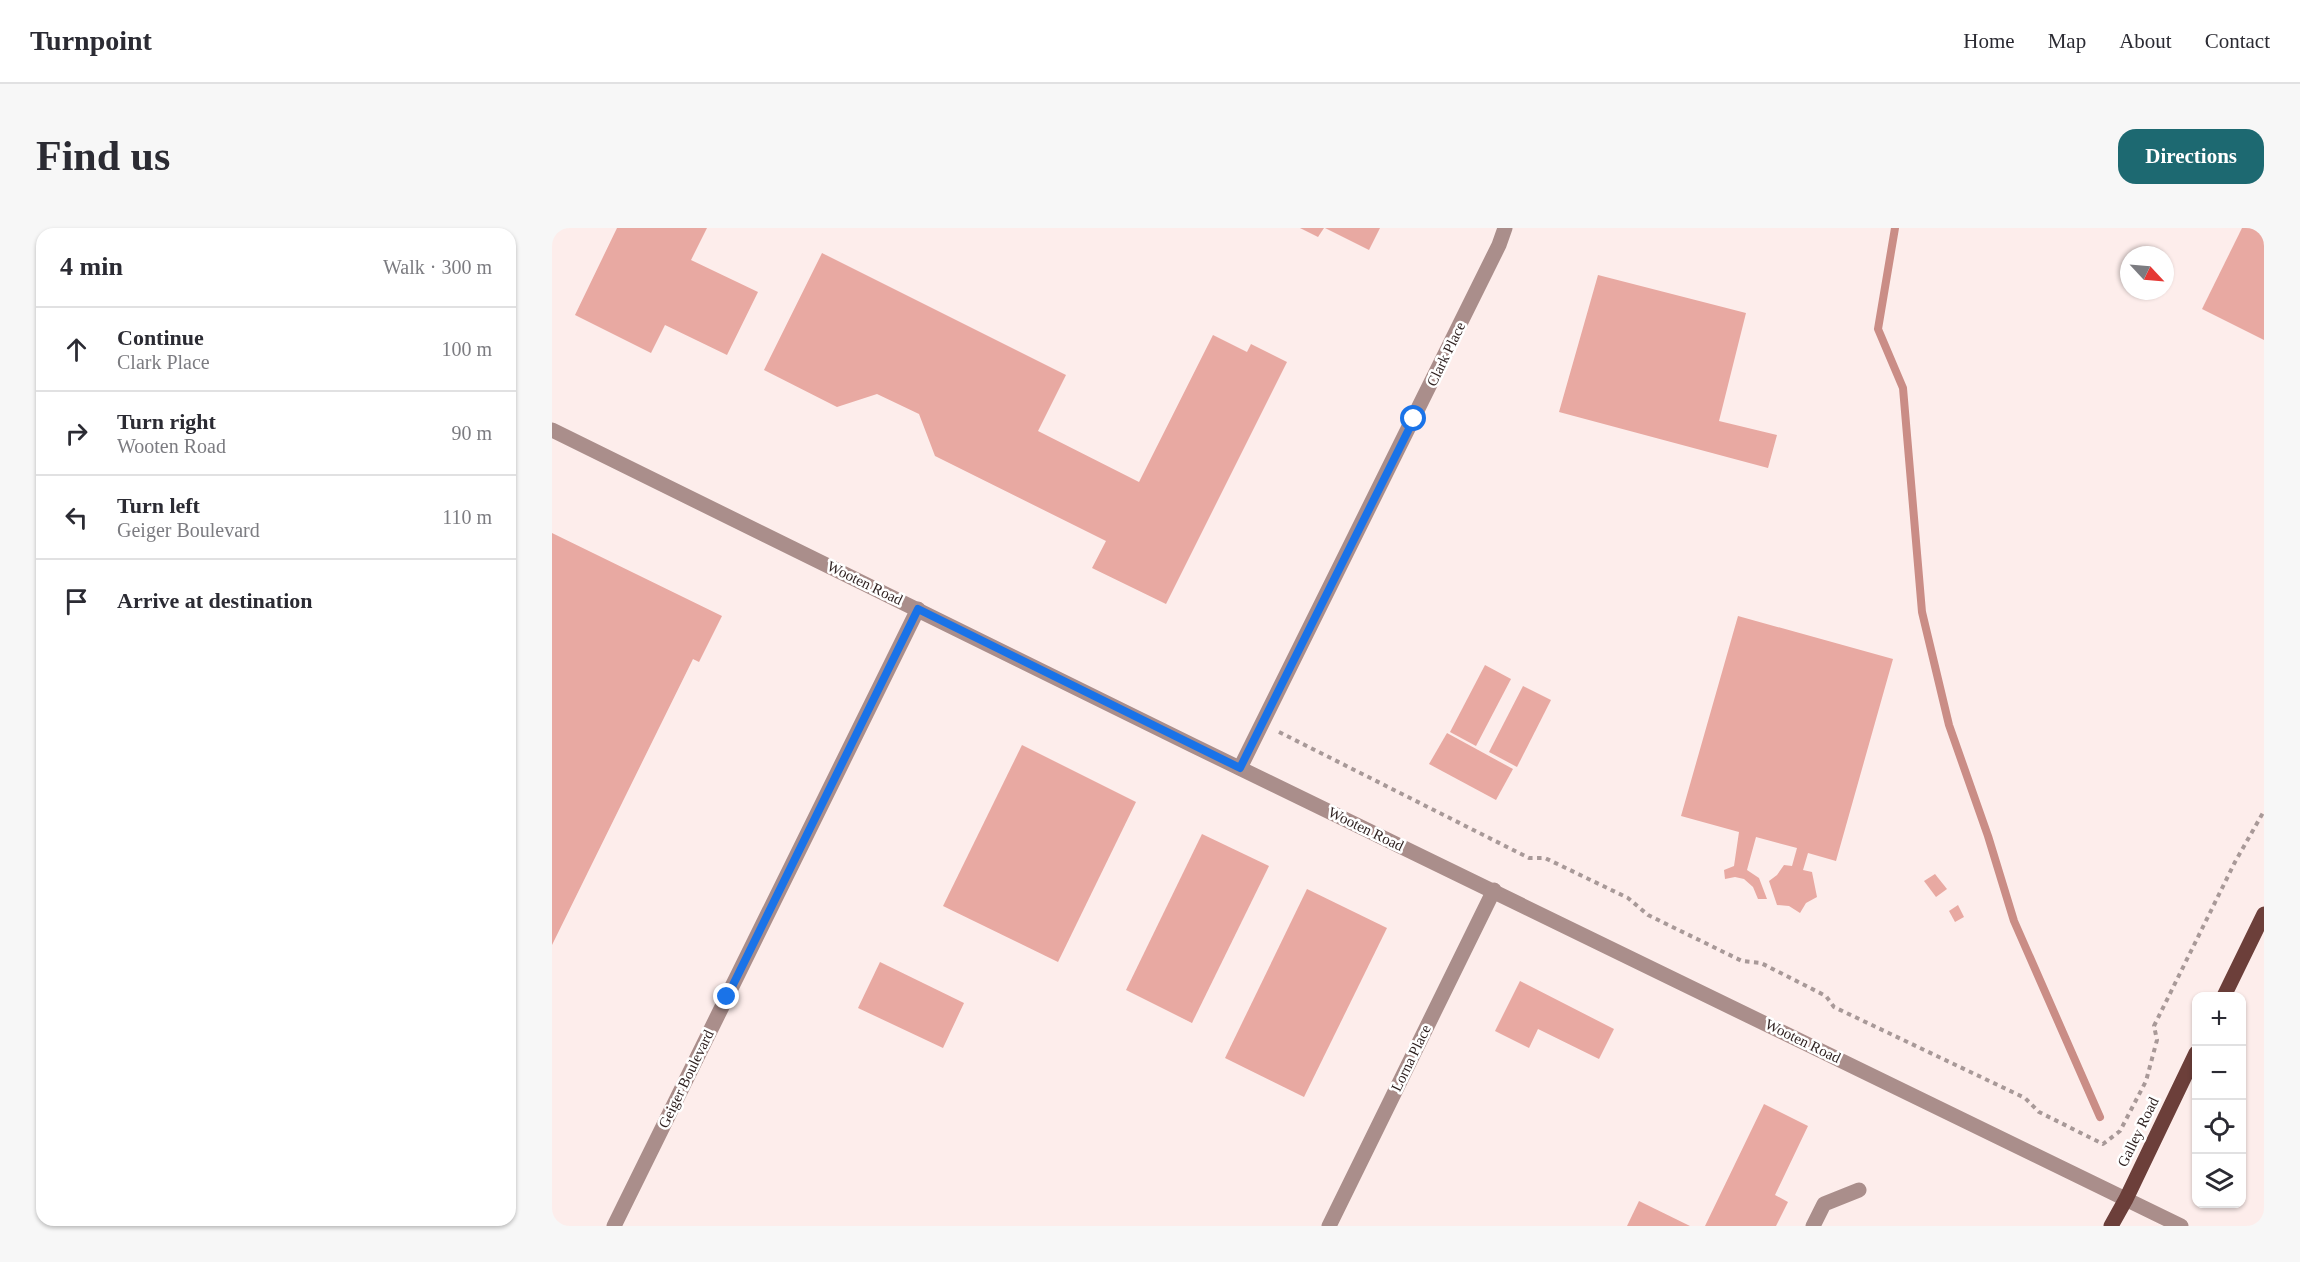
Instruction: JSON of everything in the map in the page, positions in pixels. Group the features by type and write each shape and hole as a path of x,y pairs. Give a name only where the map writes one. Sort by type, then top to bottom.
{"main road":[{"path":"2226,992 2264,914"},
{"name":"Galley Road","path":"2111,1226 2192,1061"}],"street":[{"name":"Clark Place","path":"1240,768 1495,254 1505,228"},
{"name":"Wooten Road","path":"552,430 2181,1226"},
{"name":"Geiger Boulevard","path":"614,1226 918,609"},
{"name":"Lorna Place","path":"1329,1226 1494,890"},
{"path":"1813,1226 1824,1204 1859,1190"}],"path":[{"path":"1262,724 1529,858 1545,858 1628,898 1648,915 1742,961 1761,963 1788,976 1826,996 1834,1007 2025,1098 2039,1112 2103,1144 2120,1131 2146,1081 2157,1040 2154,1026 2235,862 2264,811"}],"building":[{"path":"617,228 707,228 691,260 758,292 727,355 665,325 651,353 575,315"},
{"path":"1300,228 1324,228 1318,237"},
{"path":"1325,228 1380,228 1369,250"},
{"path":"2242,228 2264,228 2264,340 2202,309"},
{"path":"822,253 1066,375 1038,431 1139,482 1213,335 1247,352 1251,344 1287,362 1166,604 1092,568 1106,541 935,456 919,414 877,394 837,407 764,370"},
{"path":"1598,275 1746,313 1719,421 1777,435 1768,468 1559,412"},
{"path":"552,533 722,616 699,662 693,659 552,945"},
{"path":"1738,616 1893,659 1836,861 1808,853 1803,870 1812,872 1817,897 1806,903 1800,913 1789,906 1777,905 1769,881 1784,865 1792,866 1797,848 1756,837 1747,870 1759,878 1767,899 1758,899 1753,887 1744,879 1735,877 1725,879 1724,870 1734,866 1739,832 1681,816"},
{"path":"1485,665 1511,679 1476,746 1450,732"},
{"path":"1523,686 1551,700 1517,767 1489,752"},
{"path":"1447,733 1513,769 1496,800 1429,764"},
{"path":"1022,745 1136,802 1058,962 943,906"},
{"path":"1202,834 1269,866 1192,1023 1126,990"},
{"path":"1935,874 1947,889 1936,897 1924,881"},
{"path":"1307,889 1387,928 1304,1097 1225,1058"},
{"path":"1958,905 1964,917 1955,922 1949,911"},
{"path":"880,962 964,1003 943,1048 858,1008"},
{"path":"1520,981 1614,1029 1599,1059 1538,1029 1529,1048 1495,1031"},
{"path":"1764,1104 1808,1126 1775,1195 1788,1202 1776,1226 1705,1226"},
{"path":"1639,1201 1690,1226 1627,1226"}],"waterway":[{"path":"1895,228 1878,329 1903,388 1922,612 1949,725 1988,836 2014,921 2100,1117"}],"route":[{"path":"727,997 918,609 1240,768 1414,419"}]}
